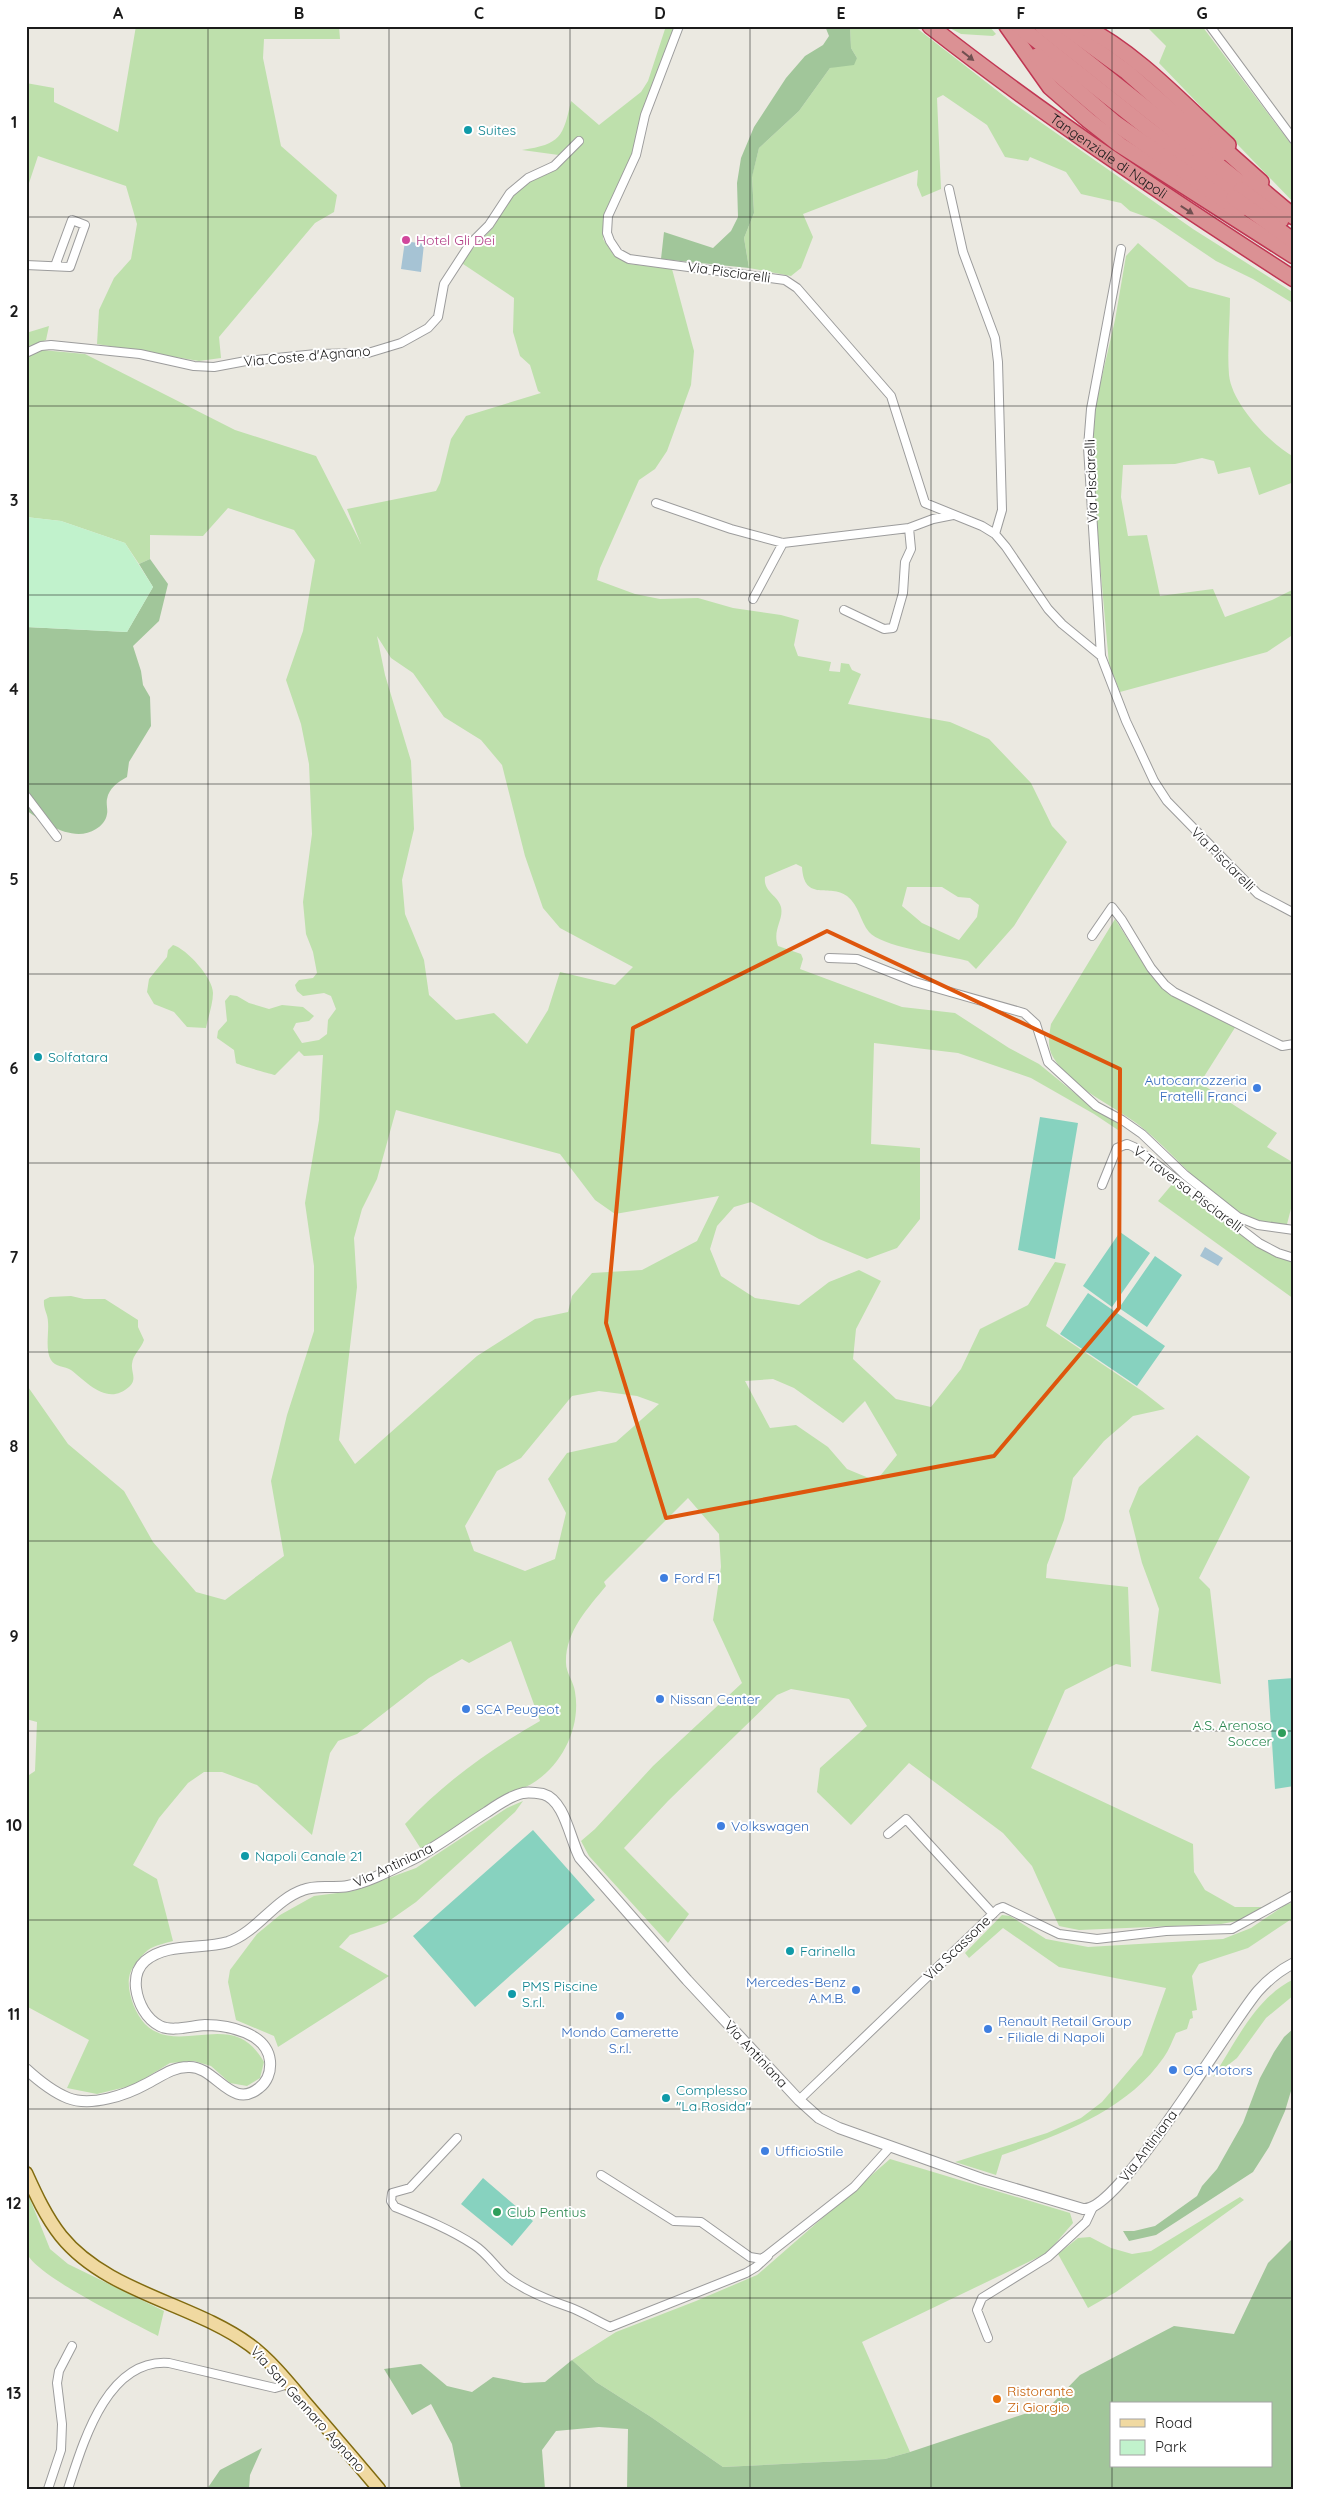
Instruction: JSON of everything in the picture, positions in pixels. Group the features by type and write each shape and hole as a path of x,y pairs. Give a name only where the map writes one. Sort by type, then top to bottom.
{"highway":[{"name":"Tangenziale di Napoli","path":"930,26 976,62 1137,178 1294,279"},
{"path":"1028,26 1294,230"},
{"path":"1042,26 1294,224"},
{"path":"1052,26 1134,88 1294,224"},
{"path":"1064,26 1127,72 1294,217"},
{"path":"1074,26 1132,67 1294,210"},
{"path":"1083,26 1100,34 1136,62 1232,149 1294,210"},
{"path":"1090,26 1124,43 1160,73 1203,115 1232,149"},
{"path":"1010,27 1050,87 1120,145 1294,255"},
{"path":"1010,27 1294,235"},
{"path":"1010,27 1104,101 1141,133 1294,241"},
{"path":"1010,27 1048,67 1115,123 1294,248"}],"main road":[{"name":"Via San Gennaro Agnano","path":"26,2173 37,2199 61,2236 78,2252 116,2279 227,2329 253,2347 289,2384 380,2489"}],"street":[{"name":"Via Pisciarelli","path":"679,26 645,115 634,162 608,216 607,233 618,253 629,259 785,280 793,284 887,390 894,403 926,502 982,526 995,534 1048,609 1062,624 1101,656"},
{"path":"1210,26 1294,140"},
{"name":"Via Coste d'Agnano","path":"26,353 41,346 51,345 140,354 194,366 214,367 246,361 316,354 368,353 401,343 428,328 438,317 444,284 470,244 488,225 510,193 528,178 554,166 579,141"},
{"path":"949,189 963,252 995,338 998,362 1002,510 995,534"},
{"path":"26,264 55,266 70,267 85,225 72,220 55,266"},
{"name":"Via Pisciarelli","path":"1121,249 1091,408 1088,447 1101,656 1154,781 1167,801 1258,894 1294,913"},
{"path":"656,503 731,529 783,543 909,528 934,518 953,515"},
{"path":"844,610 884,629 894,628 902,593 905,562 911,549 909,528"},
{"path":"753,599 783,543"},
{"path":"26,796 57,837"},
{"path":"1092,936 1112,907 1151,968 1174,992 1282,1046 1294,1044"},
{"path":"829,958 857,959 915,982 1024,1013 1036,1024 1048,1062 1096,1106 1122,1120 1142,1134 1185,1175 1238,1217 1258,1225 1294,1230"},
{"name":"V Traversa Pisciarelli","path":"1102,1185 1117,1148 1127,1144 1134,1147 1259,1243 1278,1253 1294,1258"},
{"name":"Via Antiniana","path":"26,2069 54,2090 79,2101 129,2093 176,2069 188,2066 208,2072 234,2093 253,2093 265,2083 268,2077 270,2060 265,2047 251,2035 239,2030 209,2025 167,2028 155,2022 146,2013 136,1989 137,1972 143,1962 153,1955 166,1950 214,1946 232,1940 259,1922 278,1905 302,1890 348,1886 383,1873 428,1851 503,1802 523,1793 551,1798 563,1814 580,1858 687,1980 799,2100 819,2118 839,2128 982,2179 1084,2209 1093,2207 1115,2189 1136,2165 1257,1993 1270,1979 1294,1963"},
{"path":"888,1834 906,1819 993,1914"},
{"name":"Via Scassone","path":"799,2100 993,1914 1003,1907 1059,1934 1097,1939 1166,1931 1232,1929 1294,1895"},
{"path":"458,2138 410,2188 392,2194 391,2201 395,2207 437,2225 475,2246 492,2259 506,2276 535,2294 610,2327 756,2268 768,2256 854,2187 890,2147"},
{"path":"601,2175 674,2221 701,2222 750,2257 762,2259 768,2256"},
{"path":"988,2338 977,2310 982,2298 1048,2257 1086,2222 1093,2207"},
{"path":"48,2489 60,2450 62,2424 57,2383 59,2371 72,2346"},
{"path":"68,2489 87,2430 115,2385 148,2366 157,2362 169,2363 276,2388 289,2384"}],"highlighted area":[{"path":"827,931 1120,1069 1119,1308 994,1456 666,1518 606,1323 633,1028"}],"green space":[{"path":"136,26 339,26 340,39 264,39 263,58 281,146 337,195 334,212 315,223 219,337 221,358 199,361 97,344 99,310 114,278 131,259 137,224 126,186 38,156 26,192 26,83 54,88 54,102 118,132"},
{"path":"666,26 675,26 641,118 632,157 606,211 603,239 613,254 629,264 672,269 694,351 691,385 667,451 655,469 639,480 600,568 597,580 635,594 660,599 698,598 733,608 781,615 799,620 794,645 798,656 831,662 829,671 840,672 841,663 849,664 852,670 861,674 848,704 950,722 989,739 1031,783 1052,826 1067,842 1014,926 976,969 968,961 898,946 875,937 866,928 857,908 847,896 840,892 813,889 807,885 802,867 796,864 765,877 768,890 777,899 781,907 781,916 776,935 778,946 801,954 803,959 800,969 902,1007 955,1013 1009,1048 1039,1064 1093,1108 1121,1124 1118,1130 1031,1078 958,1053 874,1043 871,1144 920,1148 920,1219 897,1248 867,1259 819,1239 751,1202 734,1207 717,1226 710,1249 721,1276 755,1298 799,1305 829,1282 859,1270 881,1281 856,1329 853,1359 896,1399 931,1407 961,1369 980,1329 1028,1305 1055,1262 1066,1264 1046,1326 1142,1391 1165,1409 1133,1416 1104,1441 1073,1478 1064,1520 1047,1565 1046,1578 1128,1587 1131,1667 1116,1664 1065,1690 1031,1768 1193,1844 1194,1872 1205,1890 1235,1907 1264,1907 1248,1919 1221,1924 1079,1930 1059,1926 1032,1866 1003,1833 909,1763 851,1825 817,1792 820,1768 867,1726 849,1699 791,1689 777,1695 668,1801 624,1848 689,1914 668,1943 589,1856 581,1841 595,1829 653,1766 742,1683 713,1620 721,1567 719,1534 688,1498 604,1582 606,1586 585,1612 573,1631 569,1641 566,1663 575,1692 575,1722 564,1750 556,1762 534,1782 421,1849 405,1824 420,1808 469,1767 503,1743 540,1721 511,1641 469,1663 462,1659 429,1678 357,1734 338,1741 330,1753 312,1835 257,1785 222,1772 204,1772 188,1783 159,1818 133,1865 157,1879 173,1941 151,1948 136,1962 129,1978 131,1996 141,2020 155,2032 179,2036 228,2035 248,2042 264,2062 260,2078 247,2086 230,2083 211,2066 194,2061 170,2063 134,2085 97,2094 67,2088 89,2040 26,2006 26,1777 35,1771 37,1722 26,1719 26,1384 68,1444 124,1491 153,1542 196,1592 225,1600 284,1556 271,1481 287,1415 314,1331 314,1266 305,1203 319,1120 323,1055 304,1056 299,1051 275,1075 236,1063 234,1050 217,1038 218,1031 227,1021 225,1001 230,995 269,1009 282,1005 303,1007 314,1016 309,1021 296,1023 293,1029 302,1043 319,1040 327,1034 328,1020 336,1009 331,996 324,993 303,996 297,991 295,985 299,980 313,978 317,973 313,952 306,934 303,902 312,834 309,764 301,724 286,680 303,631 315,560 294,530 228,508 203,536 150,535 150,559 139,564 125,543 61,521 26,517 26,357 42,350 85,354 235,430 316,456 361,544 347,509 436,491 440,483 451,439 466,416 541,393 538,391 530,365 520,356 513,332 514,298 460,262 492,229 511,199 527,181 554,170 566,156 522,150 545,145 558,137 565,123 571,101 599,125 641,92 648,81","holes":["377,636 391,658 413,673 444,717 481,740 502,765 525,856 543,908 560,928 633,967 615,985 560,972 548,1010 527,1044 494,1013 456,1020 429,995 424,960 405,914 402,880 414,829 411,761 385,675","907,887 942,887 958,897 970,898 979,905 977,917 959,940 922,923 902,906","396,1110 560,1154 595,1200 615,1214 719,1196 697,1241 642,1270 592,1273 572,1296 568,1312 535,1319 477,1356 355,1464 339,1440 357,1287 354,1238 362,1209 377,1179","773,1379 794,1388 843,1423 865,1401 897,1455 876,1481 847,1469 828,1447 796,1425 770,1428 745,1381","599,1391 637,1396 659,1404 616,1442 567,1453 548,1479 566,1513 555,1559 525,1571 474,1551 465,1526 497,1471 521,1458 572,1396"]},
{"path":"825,26 850,26 851,48 857,58 854,65 830,68 799,111 759,148 752,177 754,213 744,238 749,268 661,259 664,232 713,248 731,231 738,217 737,183 741,158 754,127 786,78 805,56 823,45 829,36"},
{"path":"850,26 914,26 1013,103 1193,229 1294,293 1294,304 1253,279 1216,261 1155,220 1130,211 1121,203 1081,194 1066,172 1030,157 1028,161 1005,157 987,125 943,95 937,98 941,189 922,197 917,185 918,170 803,214 813,237 801,268 791,276 749,268 744,238 754,213 752,176 759,148 799,111 830,68 857,58 851,48"},
{"path":"946,26 989,26 996,34 993,36 961,34"},
{"path":"1146,26 1202,26 1294,148 1294,203 1159,63 1166,46"},
{"path":"1138,243 1189,287 1230,298 1228,366 1232,386 1244,410 1253,422 1284,451 1294,457 1294,482 1259,495 1250,467 1218,474 1214,461 1202,458 1175,464 1123,465 1121,497 1128,536 1147,535 1160,596 1213,589 1225,617 1272,600 1294,589 1294,634 1267,652 1120,692 1109,664 1091,463 1094,411 1115,320 1126,256"},
{"path":"49,326 46,340 26,348 26,333"},
{"path":"26,517 61,521 125,543 153,587 127,632 26,627"},
{"path":"150,559 168,584 159,621 133,646 141,671 143,685 150,697 151,726 129,762 127,777 117,783 108,795 107,814 103,823 87,833 69,833 51,826 26,810 26,627 127,632 153,587 139,564"},
{"path":"1115,919 1151,976 1173,996 1236,1026 1200,1083 1277,1133 1267,1147 1294,1163 1294,1197 1286,1228 1253,1221 1229,1207 1134,1121 1084,1089 1072,1079 1053,1057 1049,1045 1051,1024"},
{"path":"173,945 192,958 204,972 212,987 212,1002 206,1028 187,1027 174,1012 154,1004 147,992 149,979 167,957 168,950"},
{"path":"1040,1117 1078,1123 1055,1259 1018,1250"},
{"path":"1174,1182 1263,1249 1294,1260 1294,1299 1158,1201"},
{"path":"1120,1232 1150,1253 1112,1307 1083,1286"},
{"path":"1155,1256 1182,1275 1147,1327 1119,1308"},
{"path":"1088,1293 1165,1346 1137,1386 1060,1334"},
{"path":"71,1296 84,1299 105,1299 138,1320 138,1327 144,1340 133,1360 132,1383 122,1392 106,1394 99,1391 71,1370 55,1364 51,1360 48,1351 48,1319 44,1300 50,1297"},
{"path":"1197,1435 1250,1477 1199,1578 1210,1589 1221,1684 1151,1671 1159,1609 1142,1563 1129,1511 1139,1487"},
{"name":"A.S. Arenoso Soccer","path":"1294,1678 1294,1786 1275,1789 1268,1680"},
{"path":"523,1801 515,1812 416,1902 386,1923 350,1935 339,1947 389,1976 278,2047 274,2036 236,2020 228,1982 230,1970 257,1934 280,1915 314,1896 353,1891 416,1868 507,1808"},
{"path":"533,1830 595,1900 475,2007 413,1936"},
{"path":"1294,1902 1294,1928 1290,1920 1248,1948 1199,1964 1192,1976 1197,2010 1192,2011 1193,2018 1190,2019 1187,2029 1176,2033 1164,2057 1149,2076 1132,2092 1112,2106 1069,2129 1002,2155 996,2175 955,2162 1047,2133 1081,2118 1102,2102 1142,2055 1166,1988 1059,1967 1003,1928 969,1958 965,1953 1002,1915 1010,1916 1046,1939 1088,1947 1223,1939 1251,1928 1285,1905"},
{"path":"1294,1979 1294,1995 1266,2018 1237,2058 1213,2077 1257,2009 1280,1987"},
{"path":"1294,2028 1294,2081 1285,2111 1269,2147 1253,2172 1156,2235 1129,2241 1123,2231 1134,2231 1155,2226 1197,2196 1202,2186 1217,2169 1243,2123 1260,2078 1274,2052 1284,2037"},
{"path":"890,2159 1070,2213 1073,2223 1047,2253 862,2342 910,2452 885,2459 723,2467 651,2417 596,2382 572,2360 616,2332 757,2275"},
{"name":"Club Pentius","path":"483,2178 533,2221 512,2246 461,2204"},
{"path":"26,2189 50,2249 68,2264 164,2311 158,2336 64,2285 32,2261 26,2251 25,2244"},
{"path":"1240,2197 1244,2200 1116,2292 1088,2308 1058,2254 1078,2238 1090,2237 1111,2248 1132,2254 1151,2251"},
{"path":"1294,2237 1294,2489 627,2489 628,2429 599,2427 556,2431 542,2450 545,2489 461,2489 452,2444 431,2404 412,2415 384,2369 421,2364 447,2386 472,2392 493,2377 524,2383 545,2382 572,2360 596,2382 651,2417 723,2467 885,2459 1051,2405 1080,2375 1174,2326 1234,2334 1268,2263"},
{"path":"262,2448 250,2475 249,2489 207,2489 220,2470"}],"water":[{"path":"405,241 424,244 421,272 401,269"},
{"path":"1205,1247 1223,1258 1218,1266 1200,1256"}],"place":[{"name":"Suites","path":"468,130"},
{"name":"Hotel Gli Dei","path":"406,240"},
{"name":"Solfatara","path":"38,1057"},
{"name":"Autocarrozzeria Fratelli Franci","path":"1257,1088"},
{"name":"Ford F1","path":"664,1578"},
{"name":"Nissan Center","path":"660,1699"},
{"name":"SCA Peugeot","path":"466,1709"},
{"name":"A.S. Arenoso Soccer","path":"1282,1733"},
{"name":"Volkswagen","path":"721,1826"},
{"name":"Napoli Canale 21","path":"245,1856"},
{"name":"Farinella","path":"790,1951"},
{"name":"Mercedes-Benz A.M.B.","path":"856,1990"},
{"name":"PMS Piscine S.r.l.","path":"512,1994"},
{"name":"Mondo Camerette S.r.l.","path":"620,2016"},
{"name":"Renault Retail Group - Filiale di Napoli","path":"988,2029"},
{"name":"OG Motors","path":"1173,2070"},
{"name":"Complesso \"La Rosida\"","path":"666,2098"},
{"name":"UfficioStile","path":"765,2151"},
{"name":"Club Pentius","path":"497,2212"},
{"name":"Ristorante Zi Giorgio","path":"997,2399"}]}
